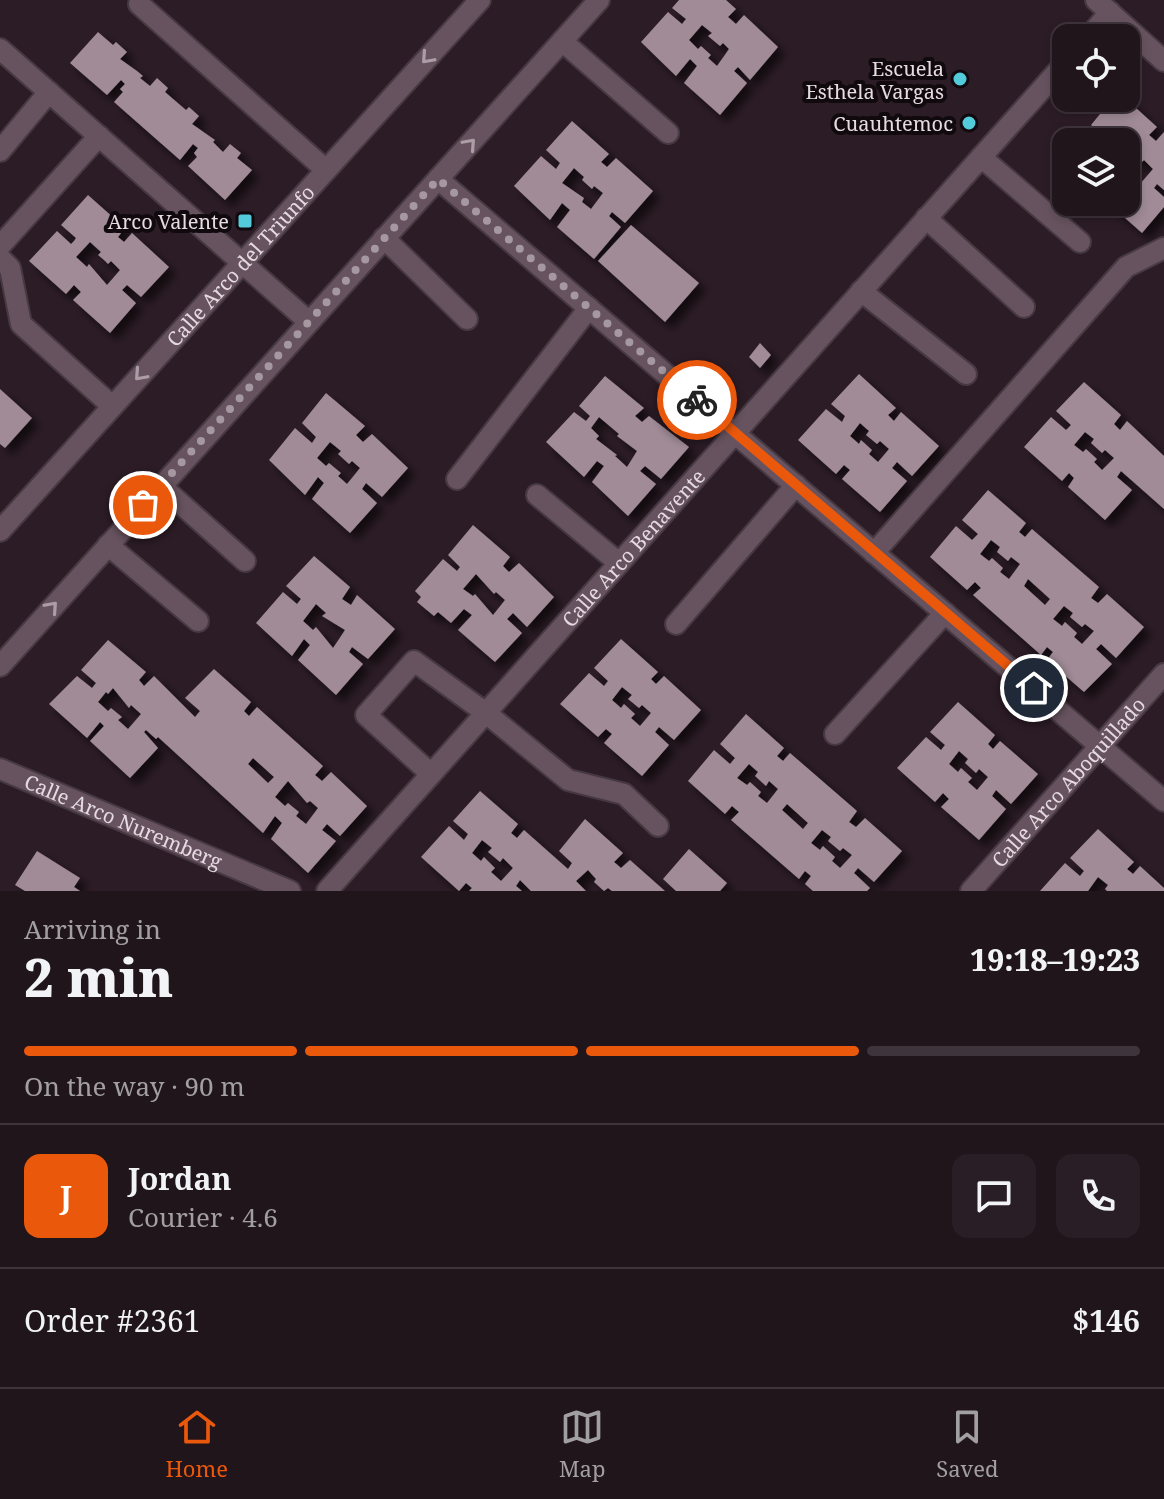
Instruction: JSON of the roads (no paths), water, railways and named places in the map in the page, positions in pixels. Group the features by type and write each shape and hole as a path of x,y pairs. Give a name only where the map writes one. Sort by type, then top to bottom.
{"street":[{"name":"Calle Arco del Triunfo","path":"0,531 480,0"},
{"path":"0,666 599,0"},
{"path":"139,4 326,170"},
{"path":"1103,6 1164,61"},
{"path":"562,41 668,133"},
{"path":"0,49 308,321"},
{"name":"Calle Arco Benavente","path":"327,891 1052,78"},
{"path":"0,151 49,92"},
{"path":"0,246 99,136"},
{"path":"981,157 1080,242"},
{"path":"438,179 1164,801"},
{"path":"926,218 1024,307"},
{"path":"384,238 467,319"},
{"path":"874,553 1126,267 1164,248"},
{"path":"3,269 21,324 112,406"},
{"path":"861,291 966,374"},
{"path":"457,479 589,308"},
{"path":"676,624 796,485"},
{"path":"161,486 245,561"},
{"path":"537,495 619,563"},
{"path":"108,545 198,621"},
{"path":"835,734 945,613"},
{"path":"431,774 366,715 414,661 486,713 568,780 624,794 658,826"},
{"name":"Calle Arco Aboquillado","path":"971,891 1100,745 1160,685"},
{"name":"Calle Arco Nuremberg","path":"0,769 290,891"}],"place":[{"name":"Escuela Esthela Vargas","path":"960,79"},
{"name":"Cuauhtemoc","path":"969,123"},
{"name":"Arco Valente","path":"245,221"}]}
